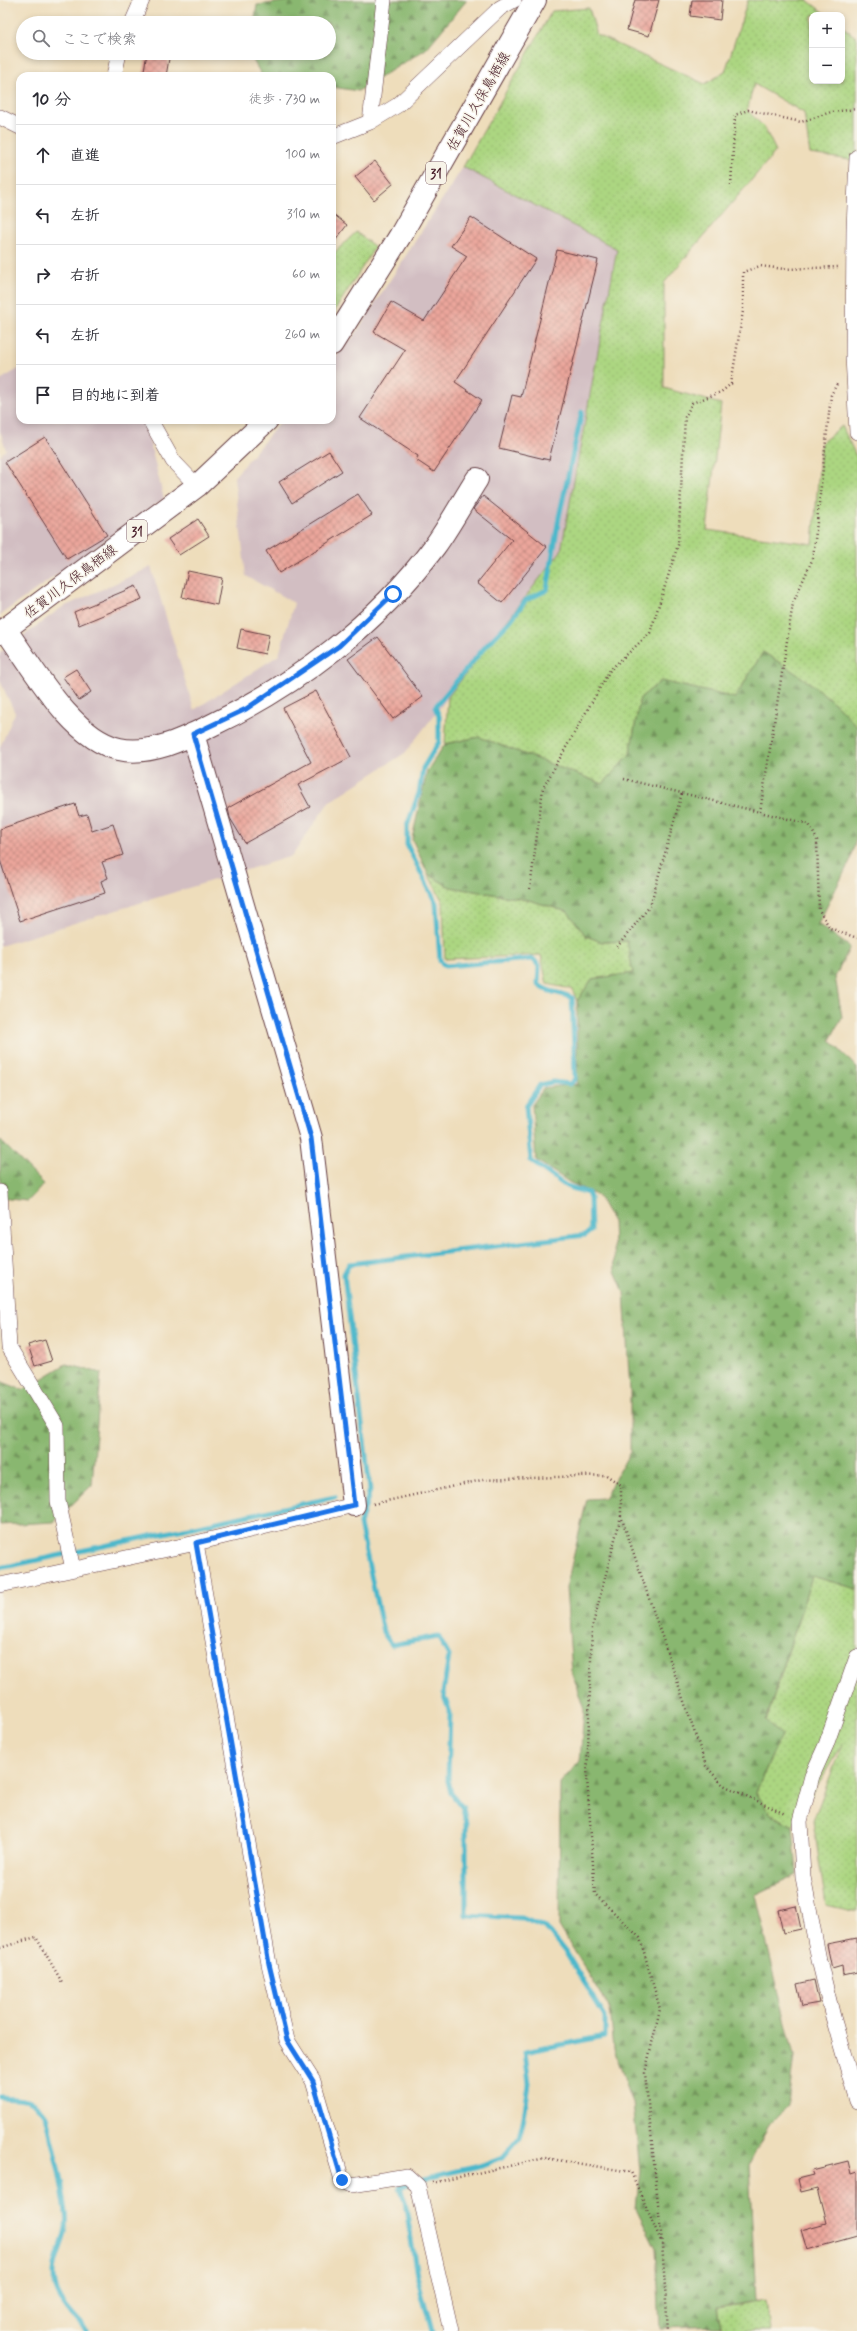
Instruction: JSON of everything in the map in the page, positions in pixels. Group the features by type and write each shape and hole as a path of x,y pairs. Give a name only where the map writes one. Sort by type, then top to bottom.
{"street":[{"path":"135,16 142,0"},
{"path":"370,122 384,0"},
{"path":"336,135 370,122 398,105 500,8 514,0"},
{"name":"佐賀川久保鳥栖線","path":"336,338 400,236 535,0"},
{"path":"115,72 117,60"},
{"path":"0,117 16,125"},
{"path":"857,157 853,356 857,432"},
{"path":"152,424 173,461 197,486"},
{"name":"佐賀川久保鳥栖線","path":"3,631 197,486 263,424"},
{"path":"3,631 70,719 93,739 119,749 148,750 193,734 246,709 339,646 393,594 435,546 477,479"},
{"path":"0,1585 196,1543 354,1505 311,1138 193,734"},
{"path":"0,1192 9,1347 57,1426 58,1501 73,1569"},
{"path":"196,1543 269,1964 287,2040 313,2081 342,2180 352,2185 413,2181 450,2331"},
{"path":"857,1657 826,1745 812,1776 800,1821 803,1877 819,1960 833,2017 857,2101"}],"path":[{"path":"731,185 735,115 748,110 801,122 831,112 857,108"},
{"path":"530,889 544,788 610,670 650,633 678,545 684,417 692,402 721,392 731,384 744,311 743,272 760,266 784,269 854,267"},
{"path":"760,812 794,603 813,558 831,395 853,356"},
{"path":"624,779 809,824 817,840 819,910 830,928 857,938"},
{"path":"617,947 650,906 682,793"},
{"path":"377,1504 482,1480 606,1475 621,1486 621,1516 592,1628 587,1778 595,1894 640,1938 660,2009 645,2073 662,2243 668,2331"},
{"path":"621,1516 706,1766 723,1785 800,1821"},
{"path":"0,1948 36,1937 63,1984"},
{"path":"413,2181 545,2158 631,2172 662,2243"}],"shaded area":[{"path":"463,167 617,249 561,551 405,753 329,802 292,856 0,946 0,747 15,713 0,681 0,653 61,608 151,567 194,710 279,655 294,603 246,576 234,477 279,424 336,424 336,356 354,336"},
{"path":"16,370 16,424 145,424 164,499 0,615 0,455 6,450 0,431 0,380"}],"green space":[{"path":"297,0 467,0 426,49 358,91 336,88 336,72 260,72 253,60 336,60 336,16 255,16 257,5"},
{"path":"748,0 807,0 823,12 809,12 809,84 845,84 845,28 857,38 857,161 810,154 804,113 754,84 747,110 764,127 776,151 664,283 664,388 721,404 707,530 813,544 821,443 842,426 857,458 857,727 837,705 825,695 763,652 735,698 661,681 640,698 630,754 603,784 479,737 445,744 448,697 561,551 617,249 463,167 552,11 589,8 597,35 705,84 725,72"},
{"path":"356,232 375,247 336,309 336,251"},
{"path":"763,652 825,695 837,705 857,727 857,834 851,859 818,924 850,947 835,977 842,1017 830,1040 857,1068 857,1589 812,1576 766,1721 781,1735 756,1792 769,1813 793,1826 797,1875 755,1895 794,2055 788,2105 770,2123 749,2165 756,2301 717,2308 721,2326 660,2328 656,2248 636,2208 640,2170 633,2103 614,2049 610,2009 559,1926 560,1783 580,1761 584,1710 572,1673 566,1588 587,1499 604,1498 630,1452 630,1391 624,1292 615,1271 613,1222 598,1196 569,1182 536,1160 532,1105 544,1088 577,1084 577,1001 592,979 633,973 627,941 602,942 586,936 568,912 529,900 450,887 428,874 412,839 427,771 445,744 479,737 603,784 630,754 640,698 661,681 735,698"},
{"path":"428,874 450,887 529,900 568,912 586,936 602,942 628,941 633,973 592,979 577,1001 572,989 547,984 541,955 445,959 443,902"},
{"path":"0,1140 44,1184 28,1201 0,1198"},
{"path":"66,1364 101,1373 92,1485 54,1522 0,1525 0,1381 23,1390"},
{"path":"812,1576 857,1589 857,1912 826,1905 813,1821 843,1743 793,1826 769,1813 756,1792 781,1735 766,1722"},
{"path":"766,2300 770,2331 722,2331 717,2308"}],"building":[{"path":"635,0 659,0 649,36 627,30"},
{"path":"692,0 722,0 720,20 690,16"},
{"path":"146,60 169,60 167,72 144,72"},
{"path":"375,161 393,184 374,200 355,177"},
{"path":"336,216 347,225 336,240"},
{"path":"471,217 536,259 455,382 482,400 434,472 416,460 418,456 360,418 405,350 374,332 391,302 424,321 467,256 451,246"},
{"path":"557,250 598,260 549,460 499,448 512,395 521,397"},
{"path":"45,437 107,535 67,559 5,462"},
{"path":"329,451 342,471 292,503 279,482"},
{"path":"358,494 372,515 279,573 266,551"},
{"path":"483,496 547,547 502,603 477,583 512,540 473,509"},
{"path":"198,519 209,536 179,555 168,539"},
{"path":"188,571 222,578 217,605 182,597"},
{"path":"136,586 142,599 79,625 74,612"},
{"path":"241,629 269,635 265,654 237,648"},
{"path":"378,637 423,697 393,719 348,659"},
{"path":"76,669 91,692 79,700 63,677"},
{"path":"316,691 351,757 298,785 310,807 245,843 230,818 228,808 311,762 283,708"},
{"path":"75,804 79,816 87,814 92,831 113,824 123,855 102,862 108,878 101,881 105,893 20,921 0,860 0,829"},
{"path":"45,1340 52,1361 35,1366 28,1345"},
{"path":"796,1906 801,1929 783,1933 778,1910"},
{"path":"857,1938 857,1972 843,1975 842,1966 832,1969 827,1944"},
{"path":"814,1980 819,2003 802,2006 797,1984"},
{"path":"848,2161 851,2174 857,2172 857,2236 807,2250 801,2230 826,2223 817,2188 801,2192 798,2179 814,2175 812,2170"}],"waterway":[{"path":"432,2331 417,2276 405,2201 400,2187 430,2177 483,2165 503,2157 519,2138 524,2117 529,2084 525,2052 605,2036 605,2016 566,1953 546,1928 522,1918 466,1915 466,1824 463,1808 451,1793 448,1781 450,1713 443,1693 449,1656 438,1636 392,1645 383,1632 360,1524 370,1490 344,1274 349,1264 585,1235 591,1231 590,1198 588,1193 566,1186 531,1161 526,1106 540,1085 553,1082 570,1084 575,1079 572,998 541,987 538,984 539,966 533,959 445,966 440,961 436,903 407,845 407,826 419,793 423,768 439,742 439,716 435,707 485,647 510,621 526,600 547,590 559,517 582,412"},
{"path":"0,1568 335,1497"},
{"path":"0,2098 20,2099 32,2102 42,2109 46,2115 65,2201 66,2219 65,2234 58,2254 54,2278 59,2297 87,2331"}],"route":[{"path":"342,2180 313,2081 309,2072 287,2040 269,1964 196,1543 354,1505 311,1138 193,734 246,709 339,646 393,594"}]}
